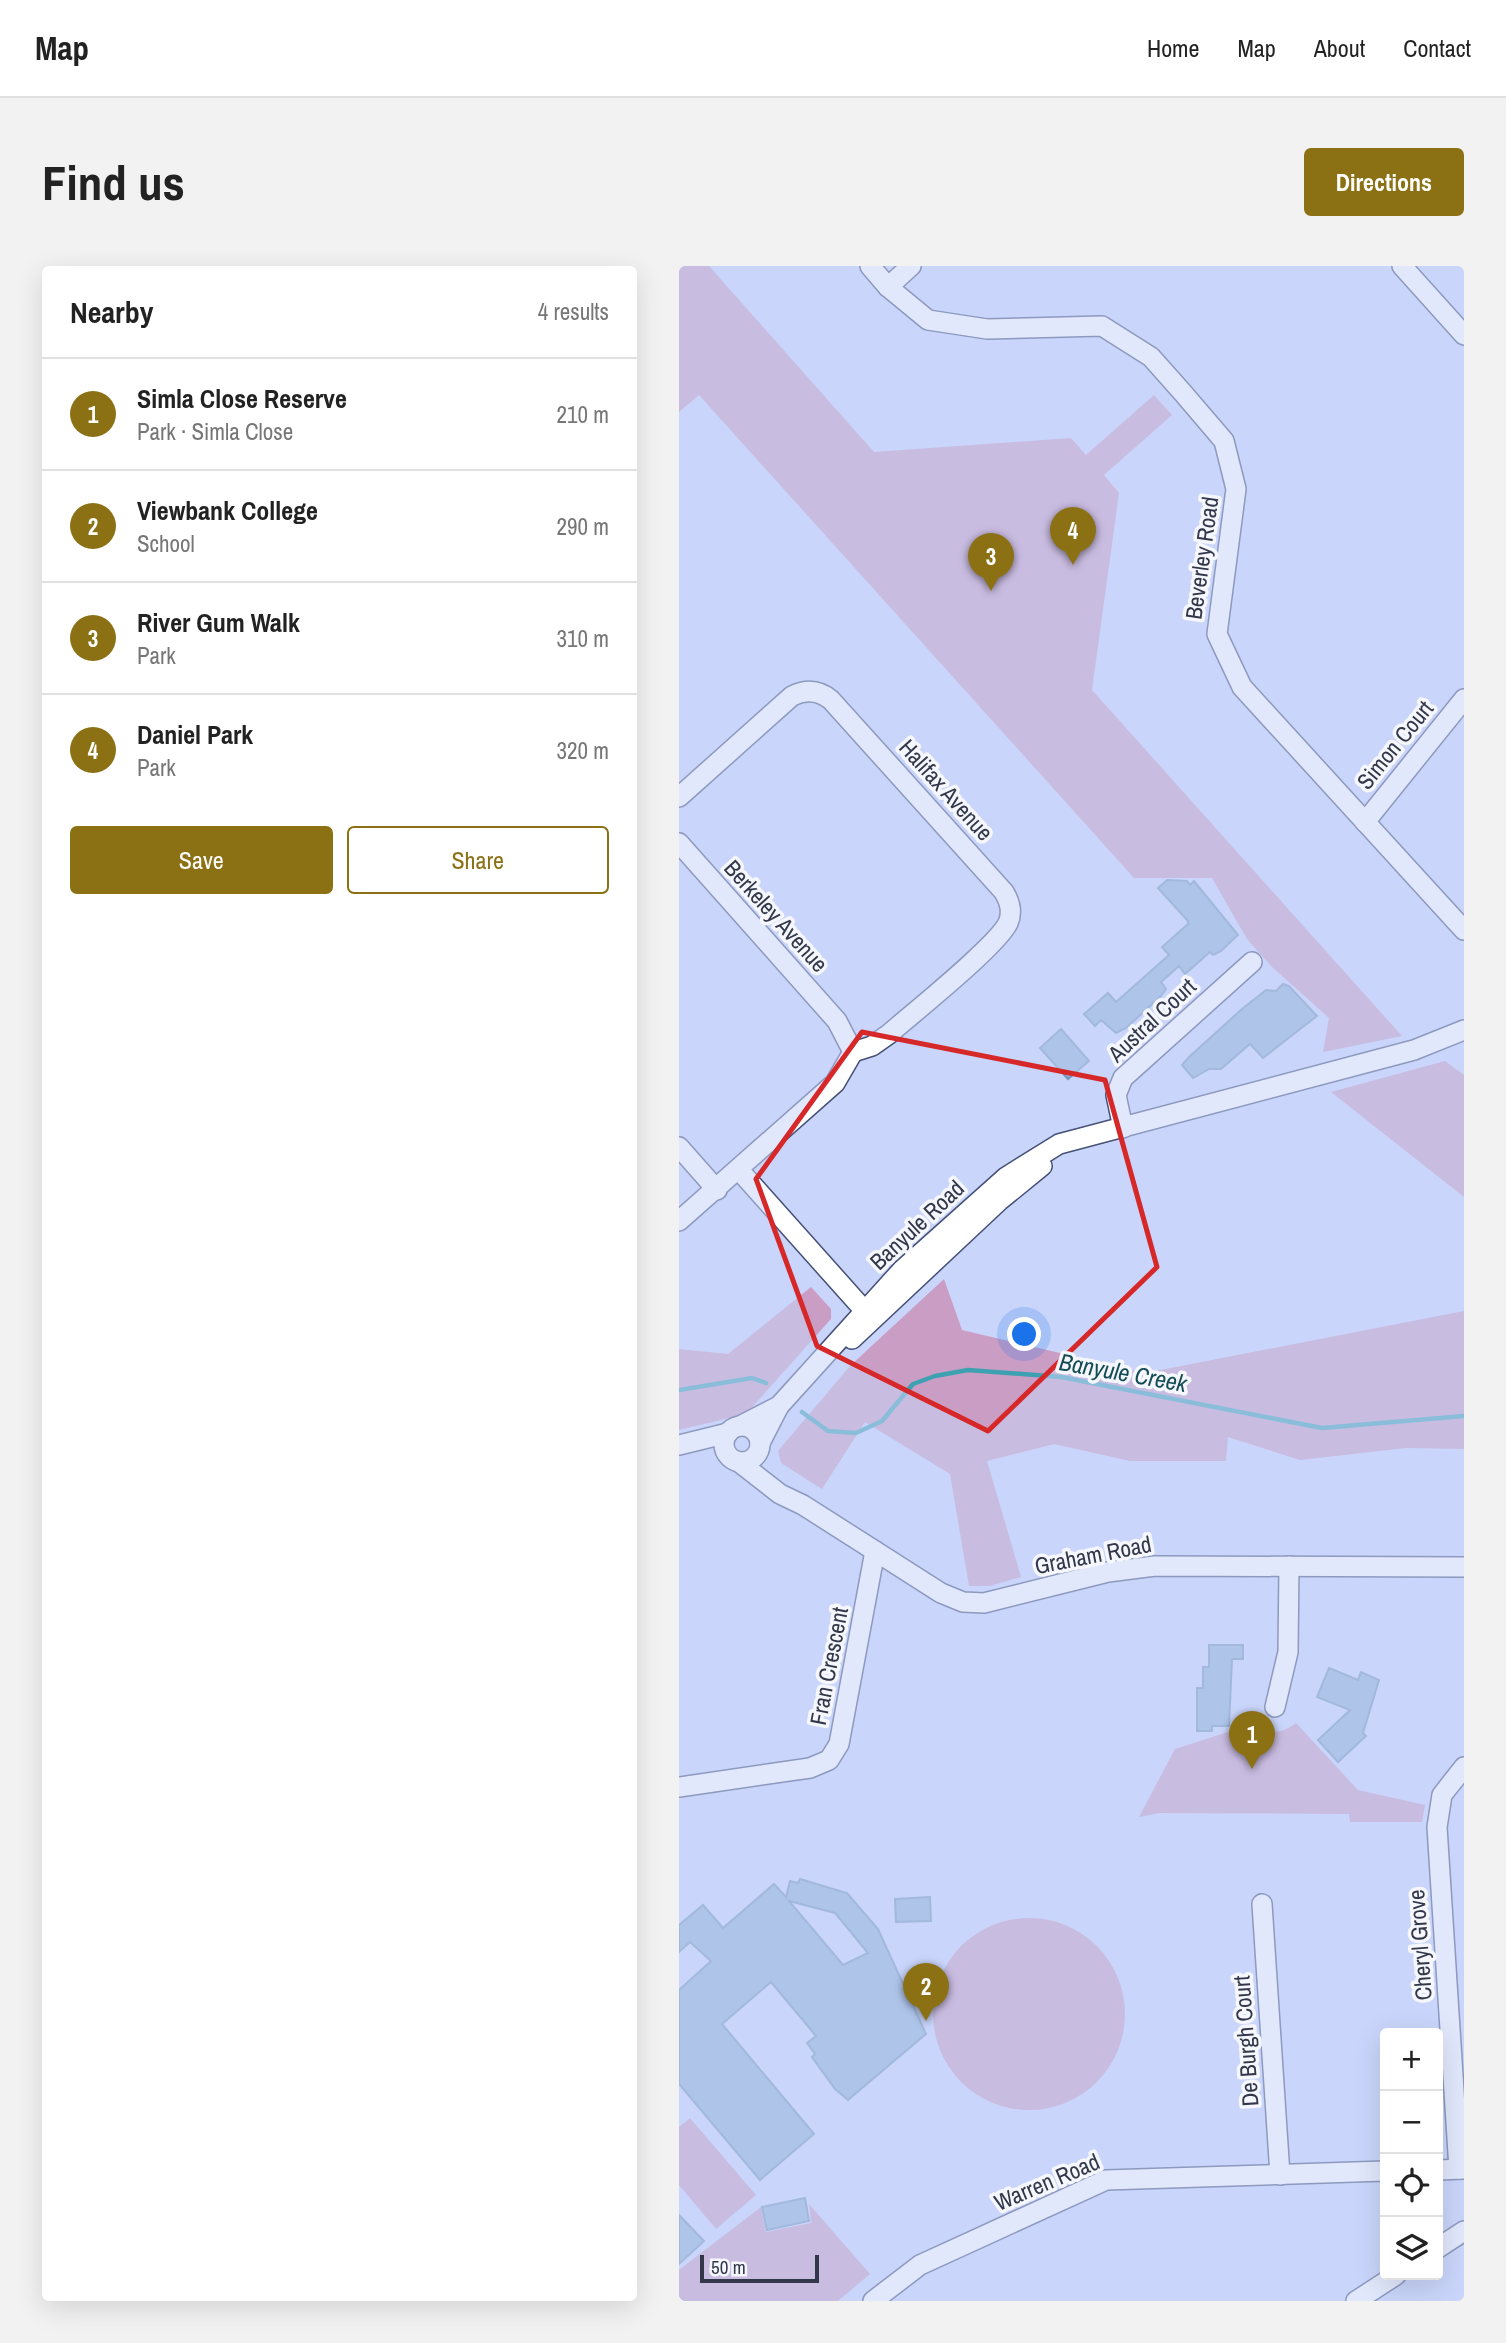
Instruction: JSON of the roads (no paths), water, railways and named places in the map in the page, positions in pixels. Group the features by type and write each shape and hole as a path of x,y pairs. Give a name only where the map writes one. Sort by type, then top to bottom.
{"street":[{"name":"Beverley Road","path":"870,266 888,286 928,320 987,329 1102,326 1151,357 1184,393 1224,442 1236,489 1217,634 1242,687 1464,930"},
{"path":"888,286 911,266"},
{"path":"1402,266 1464,335"},
{"name":"Halifax Avenue","path":"679,797 792,696 806,691 820,692 831,700 1004,892 1011,910 1004,929 889,1034 860,1050 867,1055 859,1068 835,1083 679,1221"},
{"name":"Simon Court","path":"1365,822 1464,699"},
{"name":"Berkeley Avenue","path":"679,843 860,1050"},
{"name":"Austral Court","path":"1123,1128 1116,1095 1123,1078 1252,962"},
{"name":"Banyule Road","path":"760,1447 779,1406 868,1315 902,1270 1020,1166 1059,1144 1414,1050 1464,1030"},
{"name":"Banyule Road","path":"868,1315 934,1264 1031,1173 1099,1135"},
{"path":"679,1147 717,1190"},
{"path":"739,1170 868,1315"},
{"name":"Banyule Road","path":"679,1445 734,1430 779,1406"},
{"path":"679,1452 734,1459 751,1460 760,1447 757,1432 734,1430 725,1445 734,1459"},
{"name":"Graham Road","path":"760,1447 777,1479 803,1505"},
{"name":"Graham Road","path":"734,1459 780,1494 803,1505 941,1593 974,1603 994,1601 1131,1568 1179,1565 1464,1567"},
{"name":"Fran Crescent","path":"679,1787 810,1768 834,1755 839,1744 875,1551"},
{"path":"1275,1707 1288,1652 1289,1566"},
{"name":"Cheryl Grove","path":"1462,2169 1437,1827 1442,1795 1464,1767"},
{"name":"De Burgh Court","path":"1262,1904 1280,2175"},
{"path":"1443,2170 1462,2169"},
{"name":"Warren Road","path":"873,2301 919,2265 1106,2180 1380,2171"},
{"path":"1443,2245 1464,2231"},
{"path":"1356,2301 1388,2280"}],"waterway":[{"name":"Banyule Creek","path":"802,1412 828,1431 856,1433 882,1421 913,1384 935,1376 968,1370 1061,1377 1322,1428 1464,1416"},
{"name":"Banyule Creek","path":"679,1390 752,1378 766,1383"}],"place":[{"name":"Daniel Park","path":"1073,565"},
{"name":"River Gum Walk","path":"991,591"},
{"name":"Simla Close Reserve","path":"1252,1769"},
{"name":"Viewbank College","path":"926,2021"}]}
